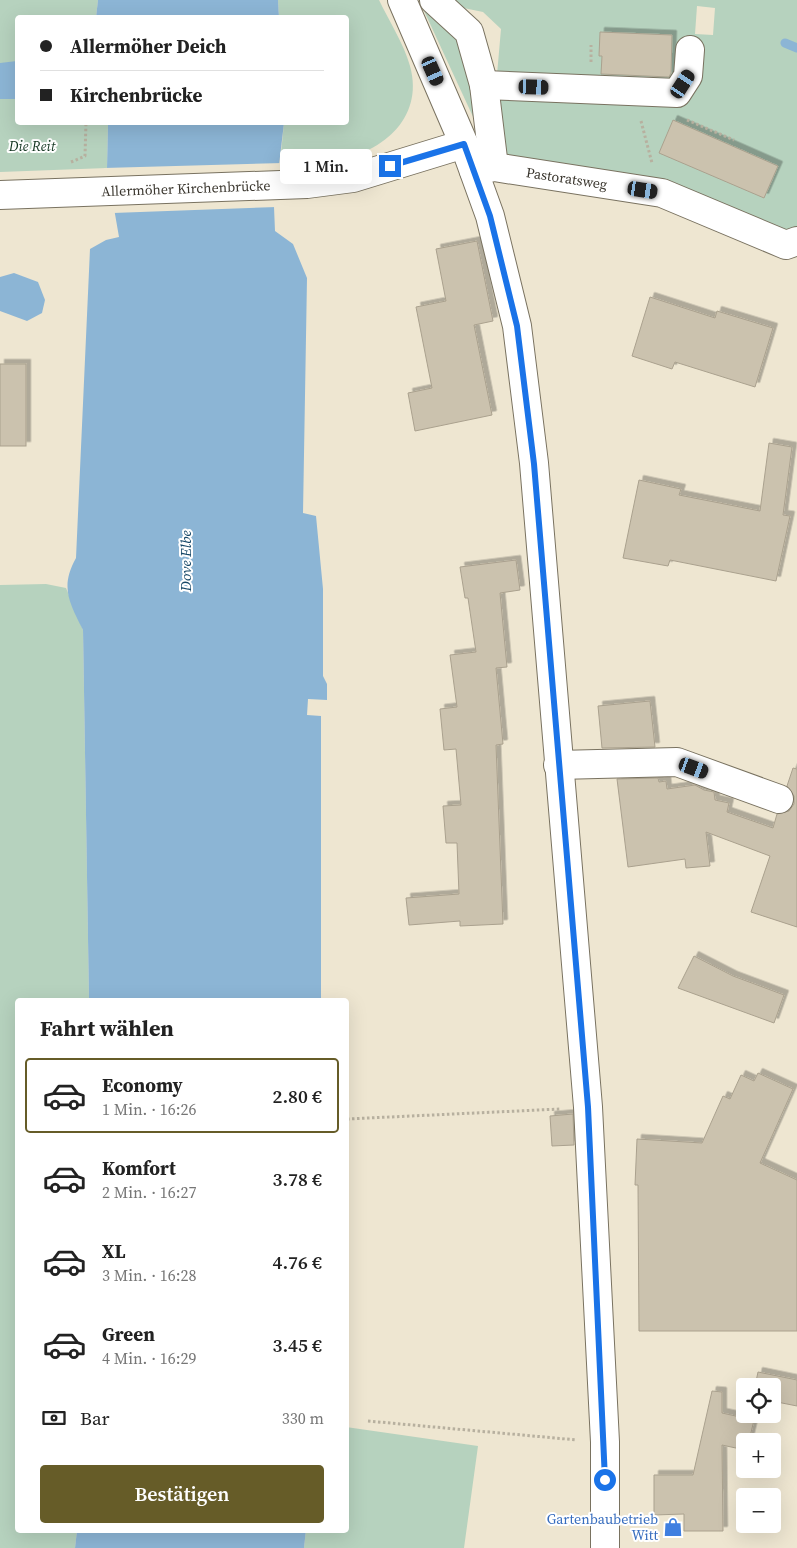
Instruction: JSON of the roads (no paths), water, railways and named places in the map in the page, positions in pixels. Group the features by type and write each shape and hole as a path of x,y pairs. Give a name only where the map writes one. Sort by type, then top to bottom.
{"street":[{"path":"402,0 464,144 484,169"},
{"path":"434,0 469,32 484,85 484,169 490,216 517,326 534,464 588,1107 605,1442 605,1548"},
{"path":"484,85 677,93 688,76 690,50"},
{"name":"Allermöher Kirchenbrücke","path":"0,195 307,184 353,178 464,144"},
{"name":"Pastoratsweg","path":"484,169 662,193 786,245 797,241"},
{"path":"558,765 677,762 779,800"}],"water":[{"path":"98,0 278,0 279,15 96,15"},
{"path":"15,61 15,99 0,99 0,63"},
{"name":"Dove Elbe","path":"108,125 284,125 274,207 275,231 293,244 307,278 303,513 316,516 323,589 323,676 327,684 327,700 308,699 307,715 321,716 321,998 89,998 83,630 70,603 67,586 71,568 76,558 90,249 106,240 119,237 107,168"},
{"path":"14,273 38,282 45,300 42,313 27,321 0,311 0,277"},
{"path":"77,1533 306,1533 304,1548 75,1548"}],"waterway":[{"path":"785,43 797,48"}],"place":[{"name":"Gartenbaubetrieb Witt","path":"673,1527"}],"park label":[{"name":"Die Reit","path":"32,146"}]}
